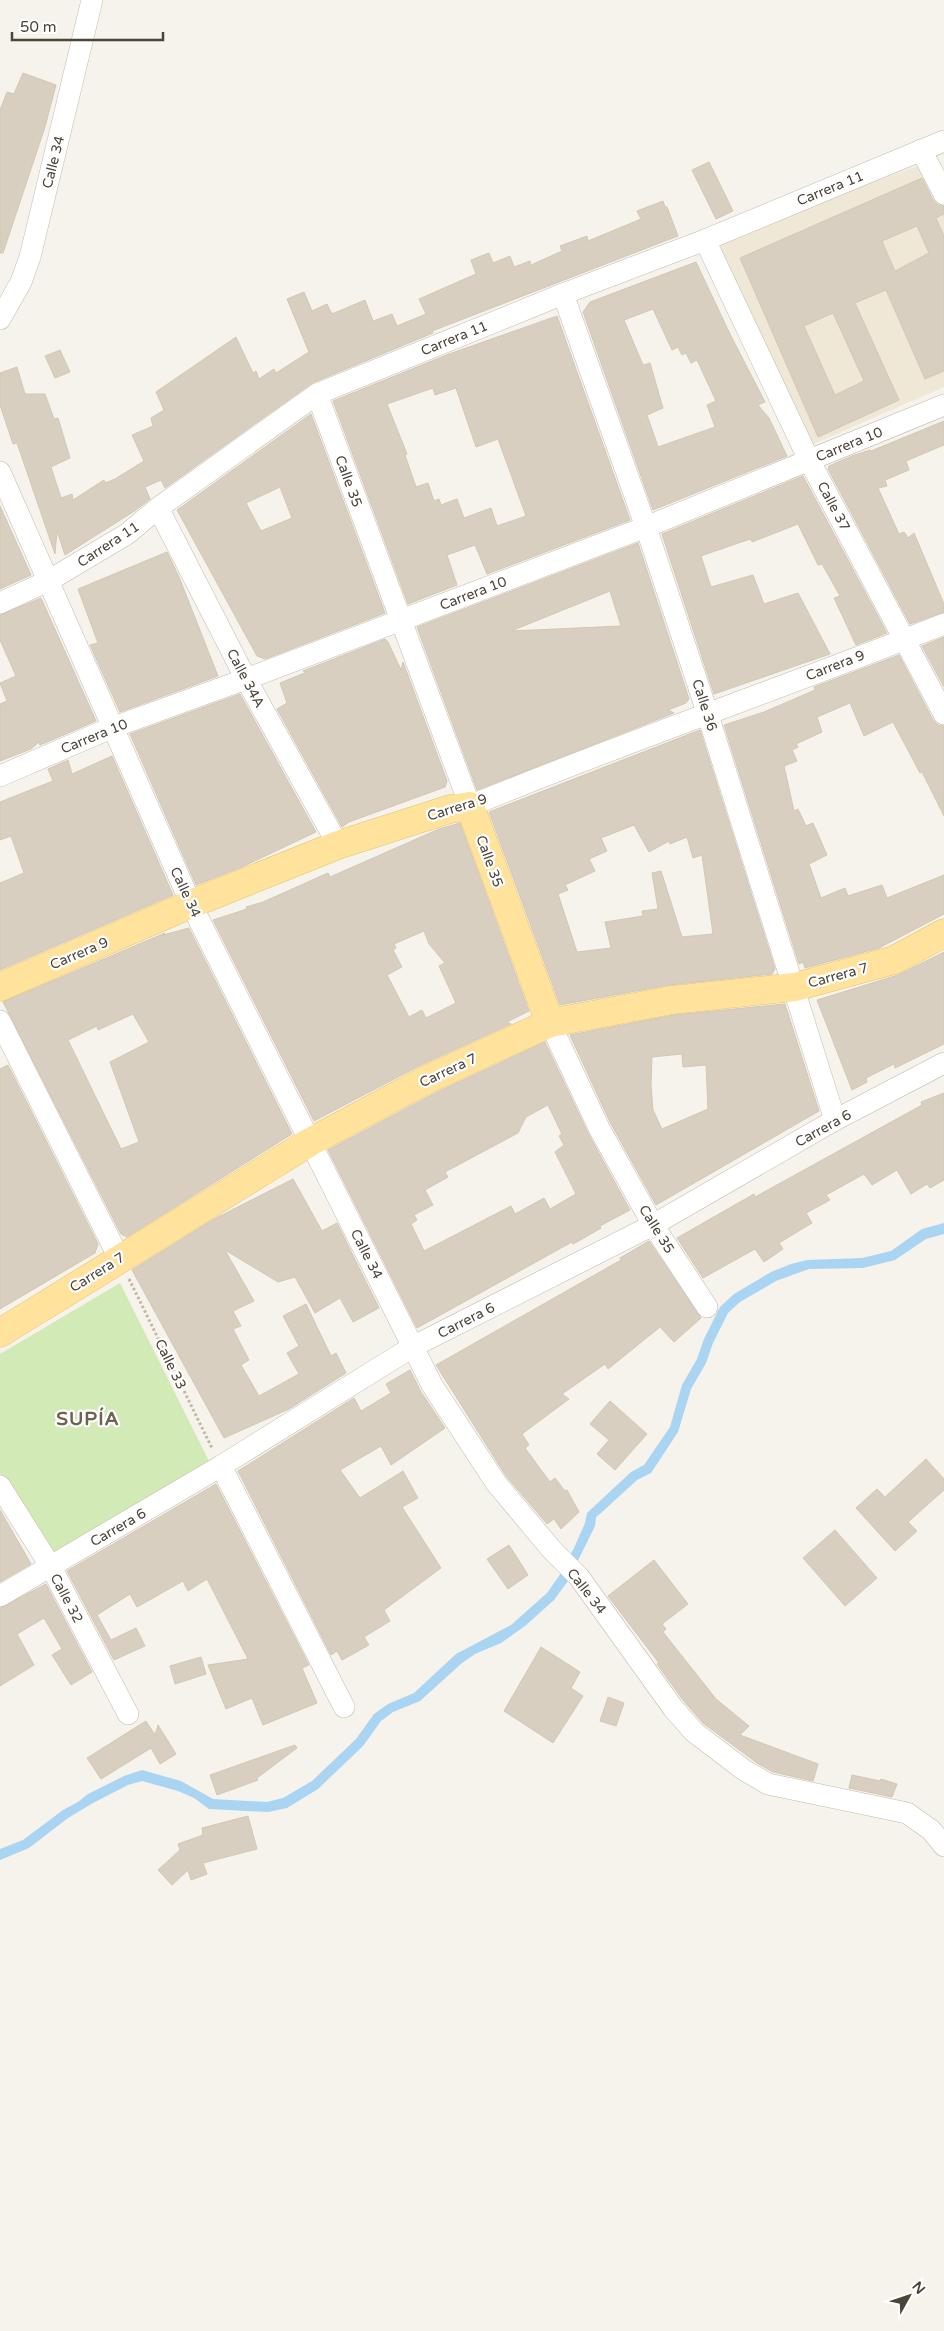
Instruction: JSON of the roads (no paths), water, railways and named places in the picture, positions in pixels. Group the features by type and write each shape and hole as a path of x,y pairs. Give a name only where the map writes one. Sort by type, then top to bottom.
{"main road":[{"name":"Carrera 9","path":"0,987 191,904 338,845 450,809 470,806"},
{"name":"Calle 35","path":"470,806 550,1023"},
{"name":"Carrera 7","path":"0,1333 118,1258 310,1142 428,1079 550,1023 672,1000 794,987 894,960 944,933"}],"street":[{"name":"Calle 34","path":"0,319 21,282 30,257 92,0"},
{"name":"Carrera 11","path":"0,603 48,581 127,534 158,508 317,394 563,294 705,240 944,141"},
{"path":"921,150 944,194"},
{"name":"Calle 37","path":"705,240 809,460 944,714"},
{"name":"Calle 36","path":"563,294 646,527 708,715 835,1120"},
{"name":"Calle 35","path":"317,394 470,806"},
{"name":"Carrera 10","path":"0,776 112,728 646,527 944,405"},
{"name":"Calle 34","path":"0,472 191,904 414,1346 432,1386 474,1452 496,1483 552,1550 579,1577 673,1708 694,1732 719,1753 768,1784 907,1813 931,1830 944,1846"},
{"name":"Calle 34A","path":"158,508 246,679 338,845"},
{"name":"Carrera 9","path":"470,806 627,742 708,715 944,624"},
{"path":"0,1021 7,1052 118,1258"},
{"name":"Calle 35","path":"550,1023 599,1128 653,1225 707,1307"},
{"name":"Carrera 6","path":"0,1596 221,1466 414,1346 653,1225 835,1120 944,1063"},
{"path":"221,1466 344,1707"},
{"name":"Calle 32","path":"0,1486 51,1567 128,1714"}],"water":[{"path":"944,1223 944,1234 926,1239 895,1260 863,1268 809,1269 776,1281 740,1302 728,1313 713,1343 706,1363 691,1389 678,1432 651,1473 637,1480 596,1517 595,1526 568,1581 554,1600 525,1626 501,1643 475,1654 462,1663 420,1701 393,1712 381,1721 363,1746 318,1789 287,1808 268,1812 209,1809 194,1798 178,1791 142,1781 128,1785 93,1803 68,1818 29,1848 0,1860 0,1849 23,1840 88,1794 124,1776 142,1770 181,1781 213,1799 267,1802 283,1798 312,1781 356,1739 374,1714 388,1704 414,1693 456,1654 511,1625 547,1593 559,1576 574,1548 585,1523 587,1513 631,1472 644,1465 670,1427 682,1385 697,1359 704,1339 720,1307 734,1294 771,1272 791,1264 807,1260 862,1258 891,1251 922,1229"}],"district":[{"name":"SUPÍA","path":"88,1418"}]}
